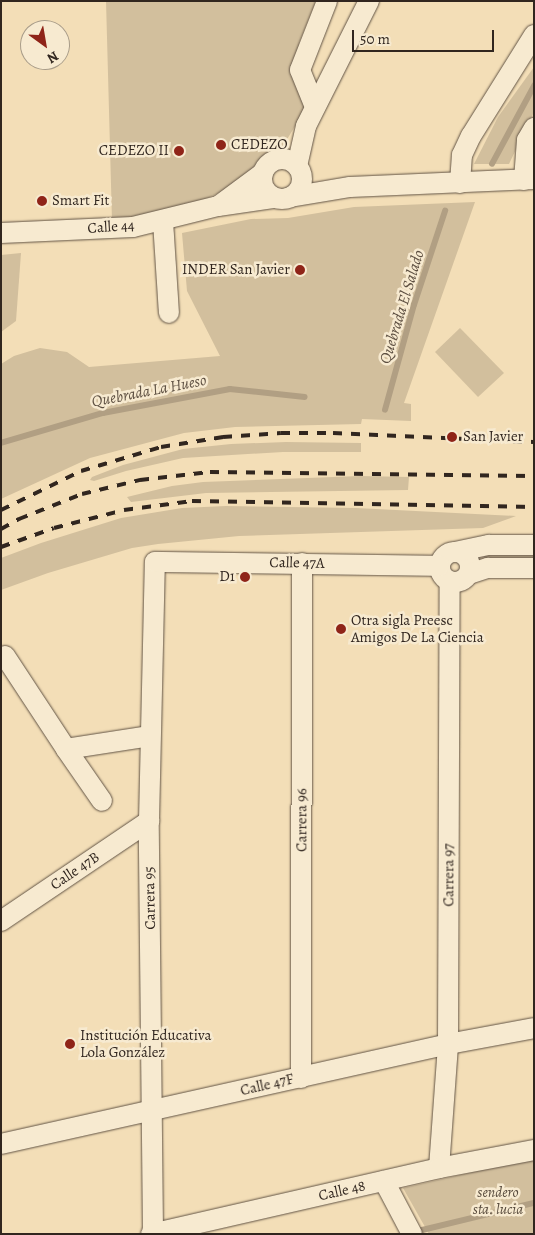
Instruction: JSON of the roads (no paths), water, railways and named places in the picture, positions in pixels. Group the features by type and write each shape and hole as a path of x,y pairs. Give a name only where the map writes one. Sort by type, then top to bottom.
{"street":[{"path":"315,107 300,70 328,1"},
{"path":"306,126 268,167 262,185 282,198 301,185 299,170 306,126 369,1"},
{"path":"460,182 462,155 534,35"},
{"path":"529,180 527,140 534,128"},
{"path":"268,167 286,160 299,170"},
{"name":"Calle 44","path":"218,206 268,167"},
{"name":"Calle 44","path":"299,170 350,187"},
{"name":"Calle 44","path":"1,233 133,227 218,206 350,187 529,180"},
{"path":"163,221 169,313"},
{"path":"534,545 489,545 455,552 445,556 445,574 461,582 469,574 488,568 534,568"},
{"path":"455,552 462,553 470,562 469,574"},
{"name":"Calle 47A","path":"155,562 302,563 445,574"},
{"name":"Carrera 95","path":"152,1234 149,821 155,562"},
{"name":"Carrera 96","path":"301,1078 302,563"},
{"name":"Carrera 97","path":"439,1168 448,1044 445,574"},
{"path":"5,656 66,750 102,801"},
{"path":"66,750 150,736"},
{"name":"Calle 47B","path":"1,921 149,821"},
{"name":"Calle 47F","path":"1,1144 448,1044 534,1028"},
{"name":"Calle 48","path":"152,1234 439,1168 534,1150"},
{"path":"384,1181 412,1234"}],"waterway":[{"name":"Quebrada El Salado","path":"492,164 534,86"},
{"name":"Quebrada El Salado","path":"385,410 414,305 445,211"},
{"name":"Quebrada La Hueso","path":"1,443 103,413 230,389 305,397"},
{"path":"414,1232 534,1203"}],"railway":[{"path":"1,510 81,471 161,447 223,437 281,433 333,433 534,442"},
{"path":"1,529 19,519 82,494 140,480 210,472 534,476"},
{"path":"1,547 54,528 124,510 192,501 534,507"}],"place":[{"name":"CEDEZO","path":"221,145"},
{"name":"CEDEZO II","path":"179,151"},
{"name":"Smart Fit","path":"42,201"},
{"name":"INDER San Javier","path":"300,270"},
{"name":"San Javier","path":"452,437"},
{"name":"D1","path":"245,577"},
{"name":"Otra sigla Preesc Amigos De La Ciencia","path":"341,629"},
{"name":"Institución Educativa Lola González","path":"70,1044"}],"park label":[{"name":"sendero sta. lucia","path":"498,1200"}]}
